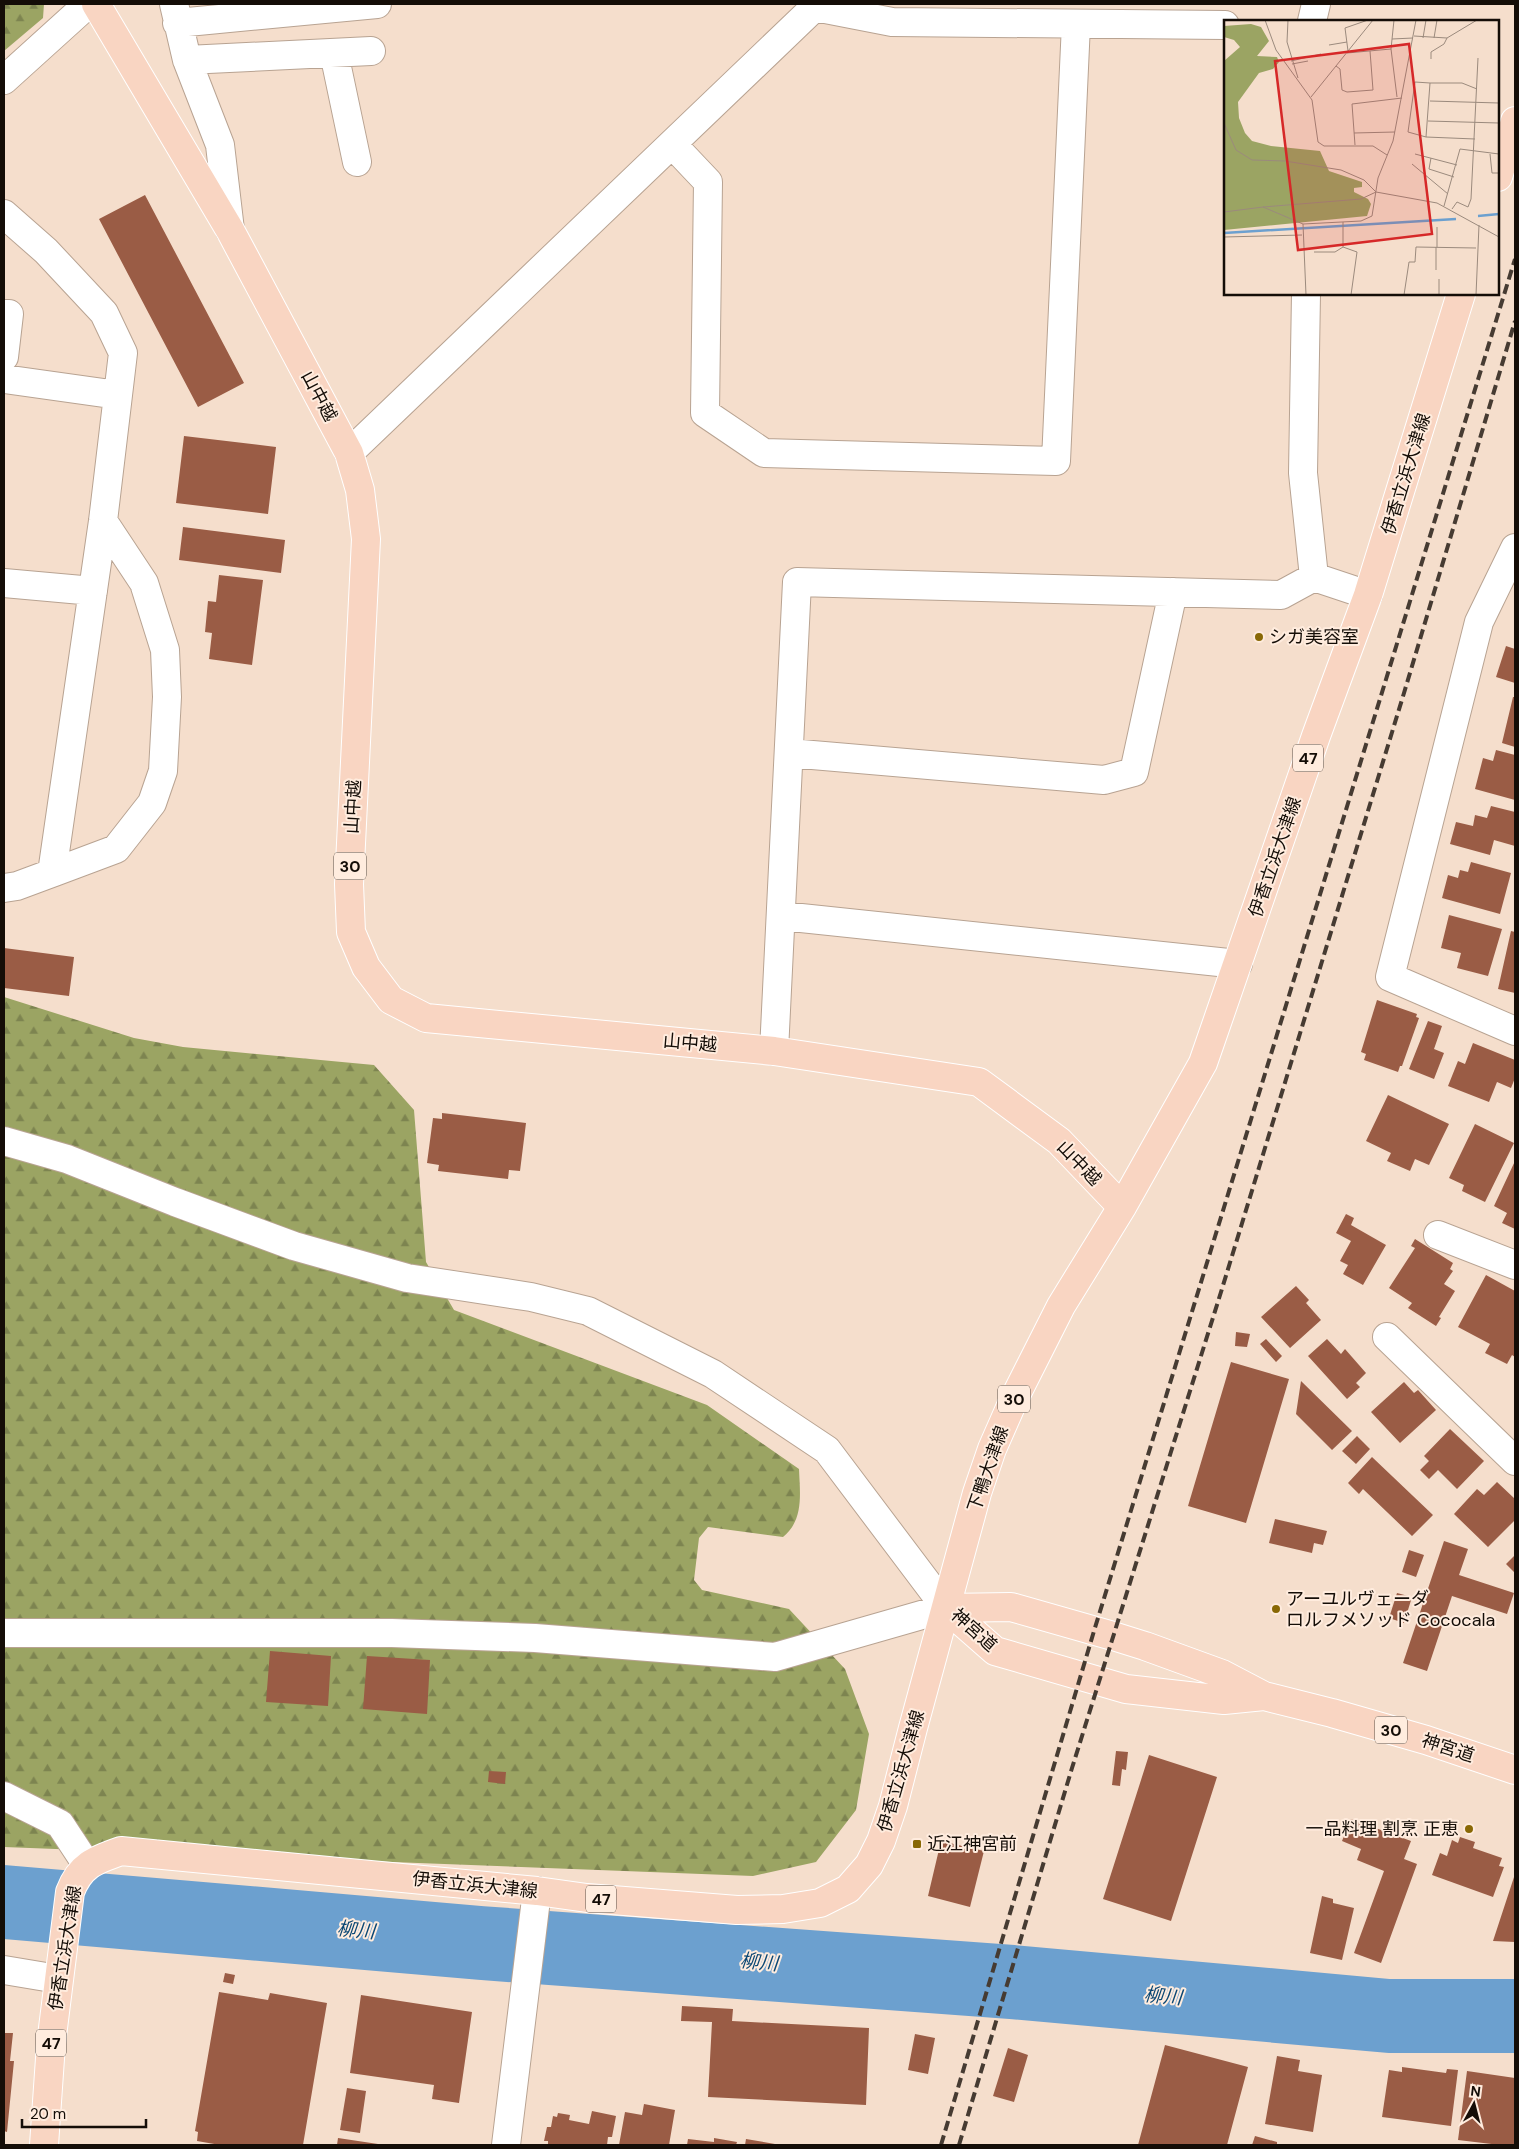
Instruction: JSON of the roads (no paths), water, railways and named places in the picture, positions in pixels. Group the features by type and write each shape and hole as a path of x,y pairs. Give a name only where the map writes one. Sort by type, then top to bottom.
{"main road":[{"name":"山中越","path":"96,4 230,230 349,453 360,490 366,540 349,884 351,932 366,967 391,1000 426,1018 774,1051 979,1082 1059,1141 1122,1207"},
{"path":"1499,174 1515,121"},
{"name":"伊香立浜大津線","path":"1122,1207 1203,1063 1316,736 1368,595 1462,295"},
{"name":"下鴨大津線","path":"946,1608 977,1493 995,1441 1061,1306 1122,1207"},
{"name":"神宮道","path":"946,1608 1011,1607 1145,1646 1222,1674 1264,1696 1426,1740 1515,1770"},
{"name":"伊香立浜大津線","path":"44,2145 51,2044 70,1892 76,1878 87,1865 102,1857 121,1851 536,1891 587,1898 738,1910 783,1909 820,1903 848,1890 870,1865 881,1841 893,1806 912,1728 946,1608"},
{"name":"神宮道","path":"946,1608 995,1651 1117,1686 1224,1700 1264,1696"}],"street":[{"path":"4,80 88,4"},
{"path":"230,230 220,145 187,60 176,14 377,4"},
{"path":"1312,20 1316,4"},
{"path":"349,453 817,5 892,22 1224,25"},
{"path":"672,144 708,182 705,413 764,453 1056,461 1076,24"},
{"path":"187,60 370,51"},
{"path":"334,53 357,162"},
{"path":"4,214 46,251 104,314 123,352 103,521 52,874"},
{"path":"1306,295 1303,473 1314,577"},
{"path":"4,314 9,314 4,357"},
{"path":"4,379 118,395"},
{"path":"4,888 18,886 116,849 152,803 162,771 167,697 165,650 144,583 103,521"},
{"path":"1515,548 1479,622 1390,977 1515,1031"},
{"path":"774,1051 797,582 1281,595 1314,577 1368,595"},
{"path":"4,582 93,591"},
{"path":"789,754 1104,780 1134,772 1173,592"},
{"path":"782,916 1238,964"},
{"path":"4,1141 67,1159 174,1202 294,1246 407,1278 532,1297 588,1311 713,1374 827,1450 946,1608 775,1658 535,1638 382,1633 4,1633"},
{"path":"1438,1235 1515,1265"},
{"path":"1386,1337 1515,1461"},
{"path":"4,1796 60,1824 87,1865"},
{"path":"506,2145 536,1891"},
{"path":"4,1970 58,1979"}],"waterway":[{"name":"柳川","path":"4,1902 481,1943 1012,1982 1389,2016 1515,2016"}],"railway":[{"path":"941,2145 1094,1631 1515,259"},
{"path":"959,2145 1072,1768 1221,1292 1404,693 1515,321"}],"place":[{"name":"シガ美容室","path":"1259,637"},
{"name":"アーユルヴェーダ ロルフメソッド Cococala","path":"1276,1609"},
{"name":"一品料理 割烹 正恵","path":"1469,1829"},
{"name":"近江神宮前","path":"917,1844"}]}
